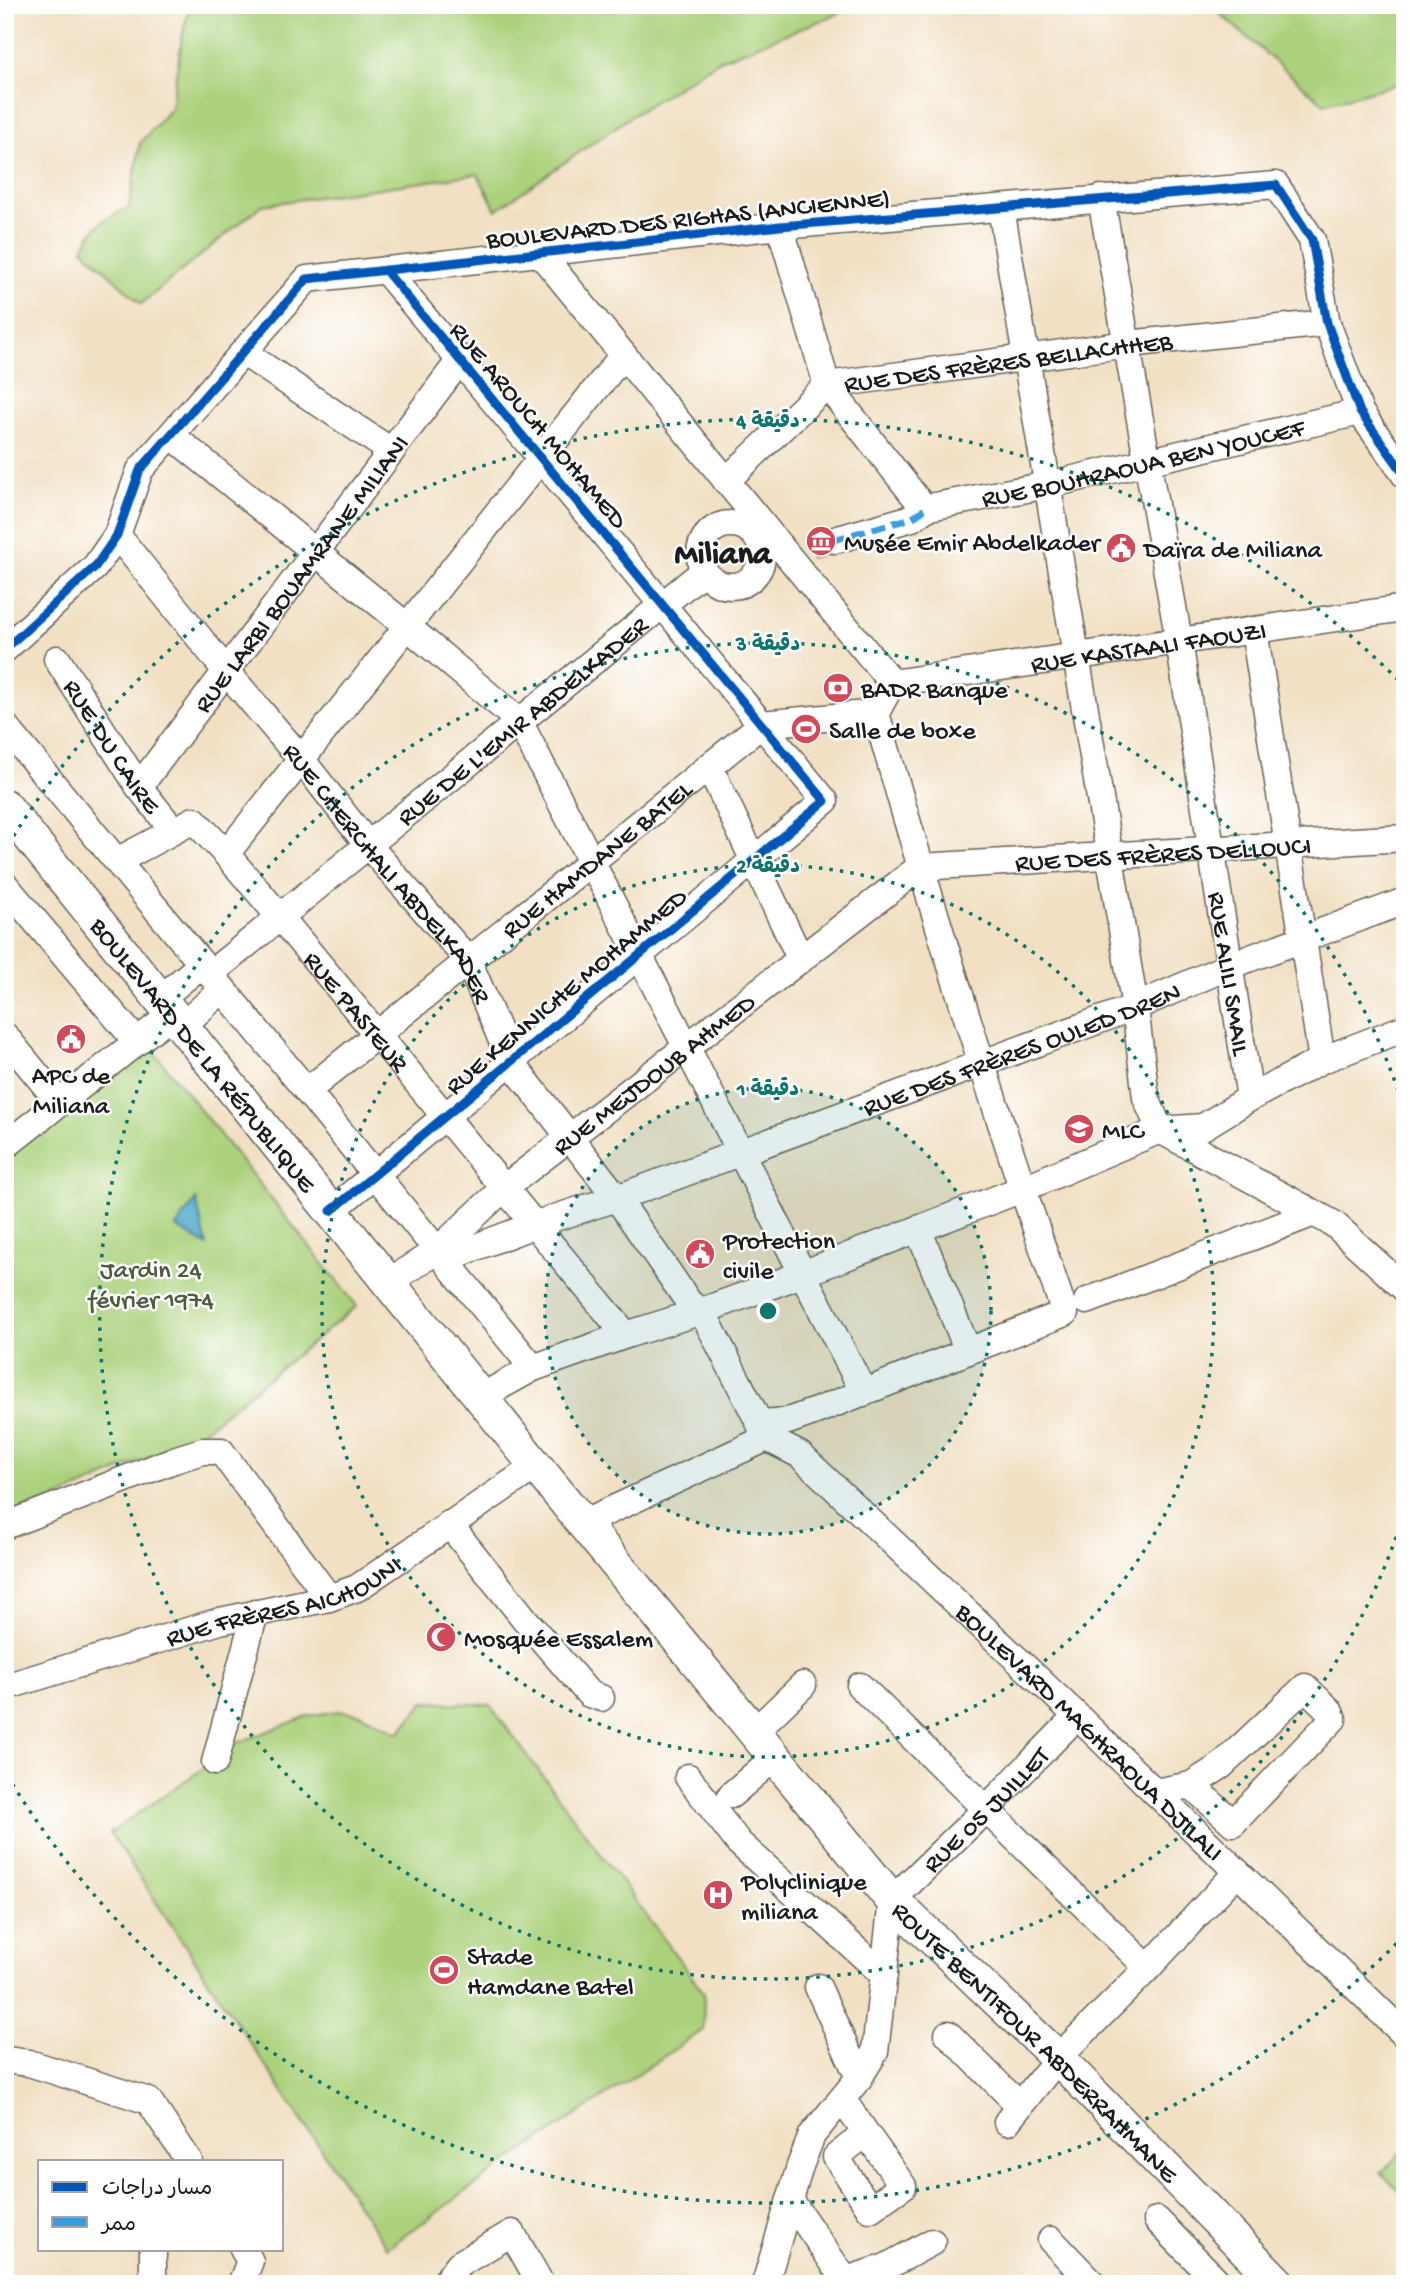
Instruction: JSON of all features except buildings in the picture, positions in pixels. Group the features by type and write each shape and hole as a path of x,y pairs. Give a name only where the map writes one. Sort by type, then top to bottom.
{"main road":[{"name":"BOULEVARD DE LA RÉPUBLIQUE","path":"5,806 536,1466"},
{"name":"ROUTE BENTIFOUR ABDERRAHMANE","path":"536,1466 892,1900 1058,2058 1279,2284"}],"street":[{"name":"BOULEVARD DES RIGHAS (ANCIENNE)","path":"5,649 95,567 117,535 140,470 307,279 780,226 1276,185 1312,240 1327,323 1360,412 1405,475"},
{"name":"RUE ALILI SMAIL","path":"1101,198 1179,641 1250,1098"},
{"path":"1003,220 1135,1007 1146,1098 1160,1130 1334,1224 1405,1289"},
{"path":"780,226 827,385 926,507"},
{"path":"540,253 726,481 759,530 892,684 876,713 920,867 1022,1189 1076,1307"},
{"name":"RUE AROUCH MOHAMED","path":"385,270 825,801"},
{"name":"RUE DES FRÈRES BELLACHHEB","path":"726,481 827,385 1128,344 1327,323"},
{"path":"244,353 391,451"},
{"path":"226,853 623,355"},
{"name":"RUE LARBI BOUAMRANE MILIANI","path":"139,787 460,360"},
{"name":"RUE BOUHRAOUA BEN YOUCEF","path":"835,540 912,518 926,507 1048,485 1360,412"},
{"path":"171,435 408,627 519,721 864,1393"},
{"path":"734,523 759,530 762,563 750,581 741,586 720,585 711,580 700,561 704,538 722,525 734,523"},
{"name":"RUE CHERCHALI ABDELKADER","path":"117,535 226,671 302,759 368,845 468,960 511,1062 617,1198 690,1304 702,1311 764,1430"},
{"name":"RUE DE L'EMIR ABDELKADER","path":"5,1146 137,1042 280,917 704,572"},
{"name":"RUE KASTAALI FAOUZI","path":"892,684 1405,608"},
{"path":"1254,631 1322,1060"},
{"name":"RUE DU CAIRE","path":"57,659 139,787 173,830"},
{"path":"762,724 876,713"},
{"name":"RUE HAMDANE BATEL","path":"307,1091 762,724"},
{"path":"5,726 533,1368"},
{"path":"709,766 801,960"},
{"name":"RUE KENNICHE MOHAMMED","path":"331,1212 825,801"},
{"name":"RUE PASTEUR","path":"117,861 194,820 280,917 626,1335"},
{"name":"RUE DES FRÈRES DELLOUCI","path":"920,867 1405,838"},
{"name":"RUE MEJDOUB AHMED","path":"388,1282 437,1251 504,1188 920,867"},
{"path":"7,891 137,1042"},
{"name":"RUE DES FRÈRES OULED DREN","path":"437,1251 457,1254 536,1224 617,1198 1135,1007 1229,966 1405,901"},
{"path":"481,1398 533,1368 802,1274 1022,1189 1160,1130 1203,1127 1250,1098 1322,1060 1405,1028"},
{"path":"5,1036 60,1103"},
{"path":"583,1522 764,1430 864,1393 1314,1213"},
{"path":"918,1229 968,1351"},
{"path":"800,1455 816,1411"},
{"name":"BOULEVARD MAGHRAOUA DJILALI","path":"764,1430 800,1455 1077,1716 1405,2035"},
{"path":"5,1525 174,1460 202,1451 221,1451 329,1598"},
{"name":"RUE FRÈRES AICHOUNI","path":"5,1687 220,1621 329,1598 357,1588 536,1466"},
{"path":"449,1524 589,1694 601,1699"},
{"path":"215,1762 255,1613"},
{"path":"754,1732 803,1685"},
{"path":"860,1686 1148,1968"},
{"path":"1155,1792 1191,1784 1221,1766 1305,1687 1329,1710 1333,1719 1233,1823 1191,1784"},
{"name":"RUE 05 JUILLET","path":"892,1900 986,1810 1077,1716"},
{"path":"731,1795 775,1758"},
{"path":"688,1777 739,1843 884,1975"},
{"path":"948,2034 1013,2114 1058,2058 1148,1968 1237,1872"},
{"path":"765,2284 812,2135 859,2078 875,2052 892,1900"},
{"path":"818,1987 859,2078"},
{"path":"5,2060 29,2063 149,2101 188,2160"},
{"path":"842,2099 866,2133"},
{"path":"790,2200 849,2284 855,2277 886,2267 932,2242"},
{"path":"1157,2220 1220,2284"},
{"path":"444,2284 459,2264 512,2233 541,2284"},
{"path":"1051,2241 1093,2284"},
{"path":"150,2284 153,2278 153,2250"},
{"path":"241,2284 250,2261 244,2250"}],"green space":[{"path":"190,5 860,5 720,60 633,115 496,210 478,174 262,205 141,304 83,249 101,223 129,207 140,143 171,108"},
{"path":"1210,5 1405,5 1405,82 1324,104"},
{"name":"Jardin 24 février 1974","path":"136,1048 154,1052 357,1306 198,1435 60,1497 5,1516 5,1153"},
{"name":"Stade Hamdane Batel","path":"424,1702 490,1705 704,1993 703,2030 517,2155 387,2248 110,1833 208,1765 229,1746 308,1716 338,1711 361,1714 399,1733"},
{"path":"1405,2148 1405,2196 1381,2173"}],"water":[{"path":"196,1199 207,1246 176,1227"}],"tunnel":[{"path":"812,546 835,540"}],"marked path":[{"path":"812,546 912,518 928,507"}],"cycle path":[{"path":"5,649 95,567 117,535 140,470 307,279 780,226 1276,185 1312,240 1327,323 1360,412 1405,475"},
{"path":"331,1211 825,801 385,270"}],"place":[{"name":"Musée Emir Abdelkader","path":"821,541"},
{"name":"Daïra de Miliana","path":"1121,548"},
{"name":"BADR Banque","path":"838,688"},
{"name":"Salle de boxe","path":"806,729"},
{"name":"APC de Miliana","path":"71,1039"},
{"name":"MLC","path":"1079,1129"},
{"name":"Protection civile","path":"700,1254"},
{"name":"Mosquée Essalem","path":"441,1637"},
{"name":"Polyclinique miliana","path":"718,1895"},
{"name":"Stade Hamdane Batel","path":"444,1970"}],"district":[{"name":"Miliana","path":"723,550"}]}
